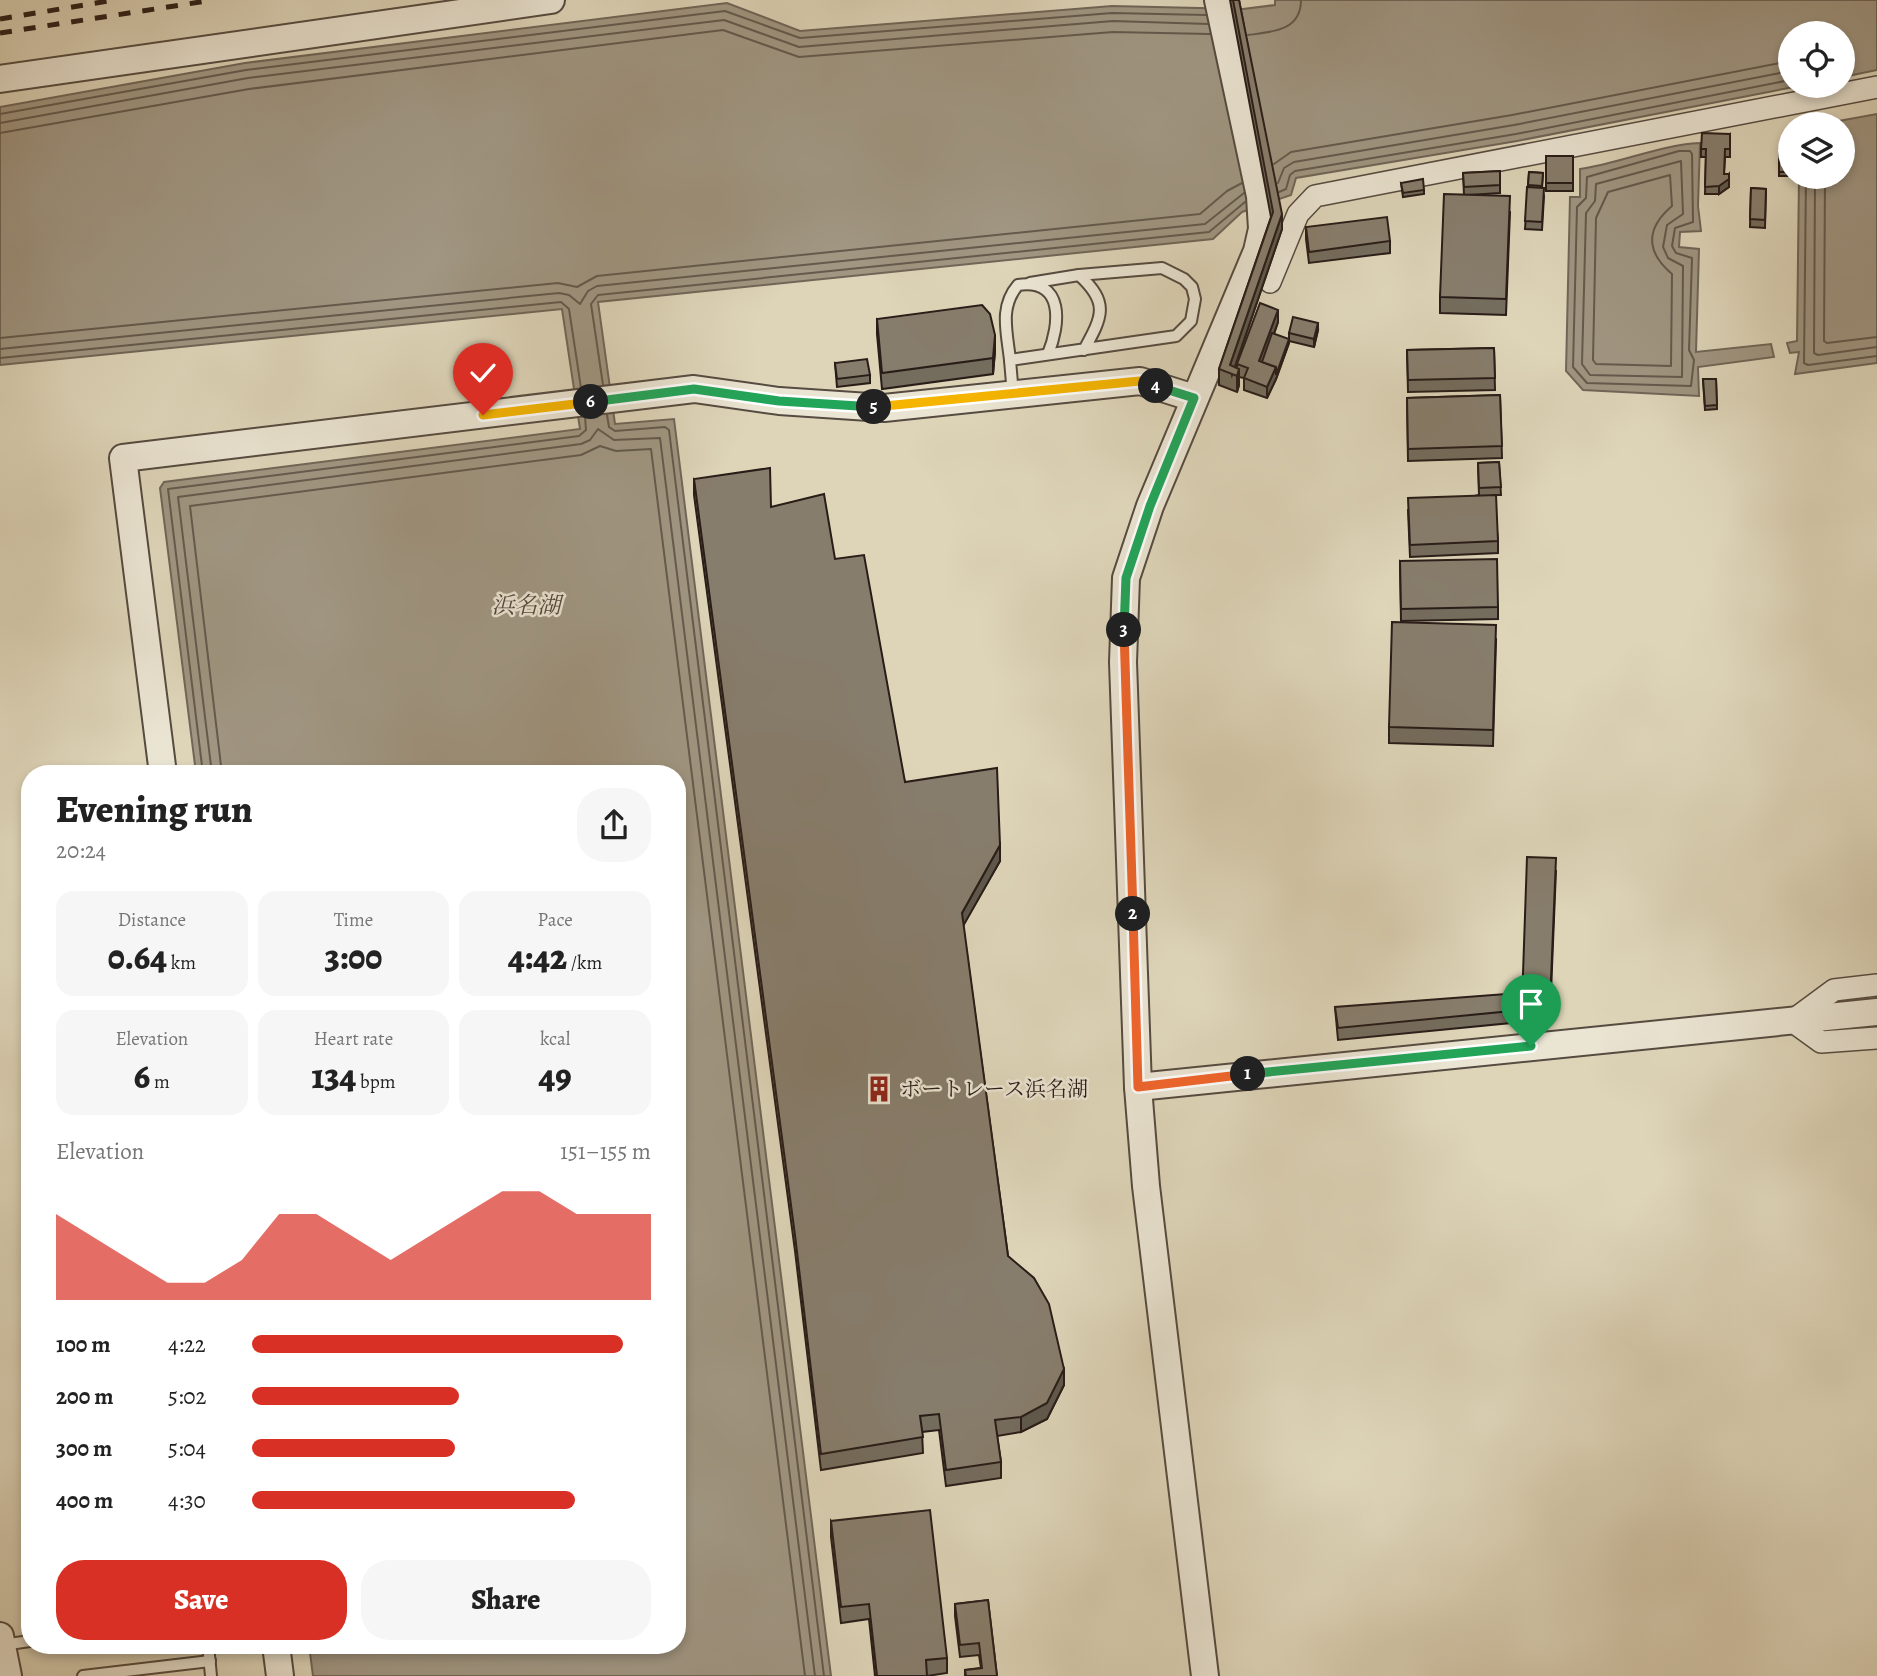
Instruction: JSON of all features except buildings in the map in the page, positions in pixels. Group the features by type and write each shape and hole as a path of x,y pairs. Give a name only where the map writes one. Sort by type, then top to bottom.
{"street":[{"path":"0,79 551,0"},
{"path":"1205,1676 1146,1186 1138,1087 1123,662 1126,578 1150,506 1256,250 1262,229 1260,196 1220,4"},
{"path":"1270,282 1298,214 1315,196 1877,87"},
{"path":"162,765 123,458 694,389 779,401 884,408 1140,381 1194,398"},
{"path":"1792,1021 1835,990 1877,985"},
{"path":"1138,1087 1867,1013"},
{"path":"1792,1021 1821,1042 1877,1038"},
{"path":"1,1640 9,1676"},
{"path":"277,1654 280,1676"}],"lane":[{"path":"1010,360 1176,336 1191,321 1195,299 1192,287 1184,279 1163,268 1079,275 1018,285 1009,296 1005,309 1013,395"},
{"path":"1079,275 1091,285 1101,305 1098,323 1084,349"},
{"path":"1030,283 1049,295 1056,306 1059,323 1048,354"},
{"path":"1,1640 21,1641"},
{"path":"209,1654 211,1676"},
{"path":"83,1676 210,1661"}],"water":[{"name":"浜名湖","path":"1275,0 1877,0 1877,70 1855,75 1855,21 1778,21 1778,90 1517,141 1296,178 1291,195 1242,212 1213,239 598,302 615,424 674,419 831,1676 313,1676 310,1654 686,1654 686,765 195,765 160,488 164,482 580,429 562,309 0,365 0,107 245,63 727,3 800,31 1112,6 1243,9 1275,5"},
{"path":"1877,114 1877,363 1795,374 1799,352 1790,353 1787,343 1797,341 1799,189 1855,189 1855,118"},
{"path":"1700,143 1698,206 1701,231 1680,232 1679,247 1699,249 1696,352 1771,344 1774,357 1698,367 1699,396 1583,390 1566,371 1570,197 1580,197 1580,169 1670,147"}],"railway":[{"path":"0,19 114,0"},
{"path":"0,33 213,0"}],"place":[{"name":"ボートレース浜名湖","path":"879,1089"}],"route":[{"path":"483,415 694,389 779,401 884,408 1140,381 1194,398 1150,506 1126,578 1123,662 1138,1087 1531,1046"}]}
